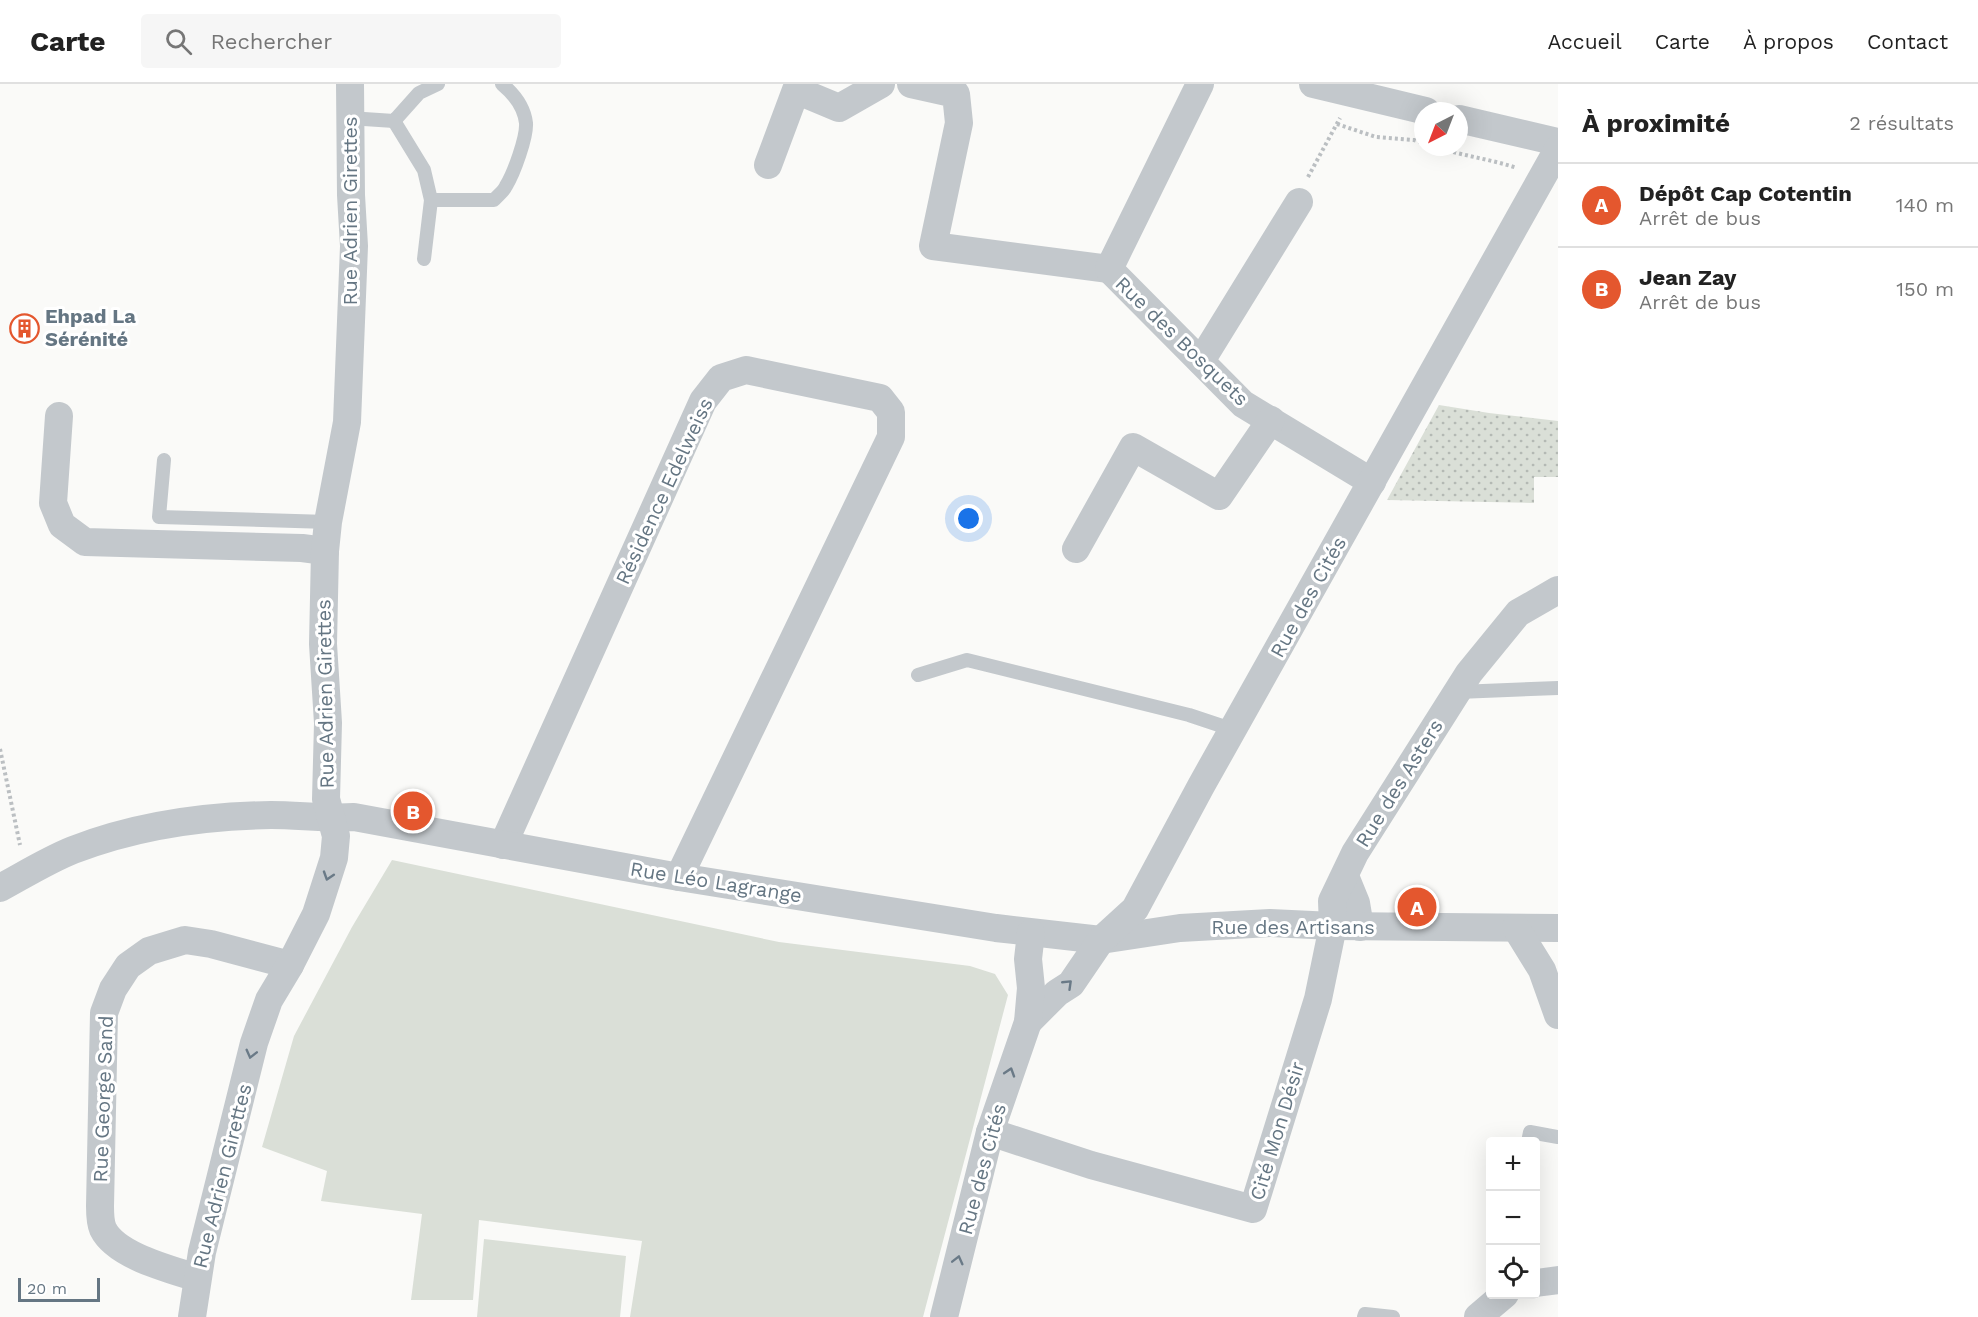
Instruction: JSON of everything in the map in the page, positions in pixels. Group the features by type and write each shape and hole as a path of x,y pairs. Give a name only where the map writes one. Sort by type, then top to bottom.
{"street":[{"name":"Rue Adrien Girettes","path":"192,1317 197,1278 254,1043 269,1000 316,914 334,858 336,836 326,799 328,723 323,644 325,551 328,522 347,422 354,246 350,84"},
{"path":"768,165 796,90 839,108 881,84"},
{"path":"911,84 956,94 959,123 933,246 1109,269"},
{"name":"Rue des Bosquets","path":"1200,84 1109,269 1243,404 1372,482"},
{"path":"1313,84 1414,108"},
{"path":"1468,121 1558,142"},
{"name":"Rue des Cités","path":"1028,1022 1057,993 1071,984 1101,940 1135,909 1201,786 1558,149"},
{"path":"1201,361 1299,202"},
{"name":"Résidence Edelweiss","path":"503,845 703,401 721,378 746,370 880,398 891,412 891,437 679,877"},
{"path":"58,416 53,502 62,525 85,542 302,548 325,551"},
{"path":"1076,549 1133,447 1220,496 1271,420"},
{"name":"Rue des Asters","path":"1346,927 1332,901 1355,853 1469,673 1518,612 1558,590"},
{"name":"Rue Léo Lagrange","path":"0,888 71,851 132,831 212,818 273,815 333,819 354,817 679,877 1031,933 1101,940"},
{"name":"Rue des Artisans","path":"1101,940 1180,928 1270,923 1346,927 1558,928"},
{"name":"Cité Mon Désir","path":"990,1132 1091,1165 1253,1209 1318,999 1346,927"},
{"path":"1515,927 1542,970 1558,1015"},
{"name":"Rue des Cités","path":"944,1317 990,1132 1028,1022 1031,988 1028,959 1031,933"},
{"name":"Rue George Sand","path":"197,1278 121,1249 103,1229 100,1206 104,1013 113,989 128,966 149,951 185,940 290,965"},
{"path":"1540,1282 1558,1280"},
{"path":"1478,1317 1498,1299"}],"lane":[{"path":"394,121 419,93 438,84"},
{"path":"431,200 494,200 506,188 519,158 526,124 520,105 512,92 502,84"},
{"path":"350,118 394,121"},
{"path":"394,121 424,170 431,200 424,259"},
{"path":"164,460 159,517 328,522"},
{"path":"918,675 967,660 1189,715 1234,730"},
{"path":"1457,692 1558,688"},
{"path":"1529,1137 1530,1132 1558,1137"},
{"path":"1365,1317 1365,1314 1393,1317"}],"path":[{"path":"1299,202 1301,188 1342,114"},
{"path":"1337,124 1376,137 1414,140"},
{"path":"1468,156 1492,160 1526,171"},
{"path":"0,749 21,849 30,872"}],"shaded area":[{"path":"1439,405 1558,421 1558,477 1534,477 1534,503 1387,500"},
{"path":"392,860 779,942 970,966 995,974 1008,995 923,1317 630,1317 642,1241 479,1220 473,1300 411,1300 422,1214 321,1201 327,1171 262,1147 294,1036 352,927"},
{"path":"484,1239 626,1256 620,1317 477,1317"}],"place":[{"name":"Ehpad La Sérénité","path":"24,328"},
{"name":"Jean Zay","path":"413,811"},
{"name":"Dépôt Cap Cotentin","path":"1417,907"}]}
